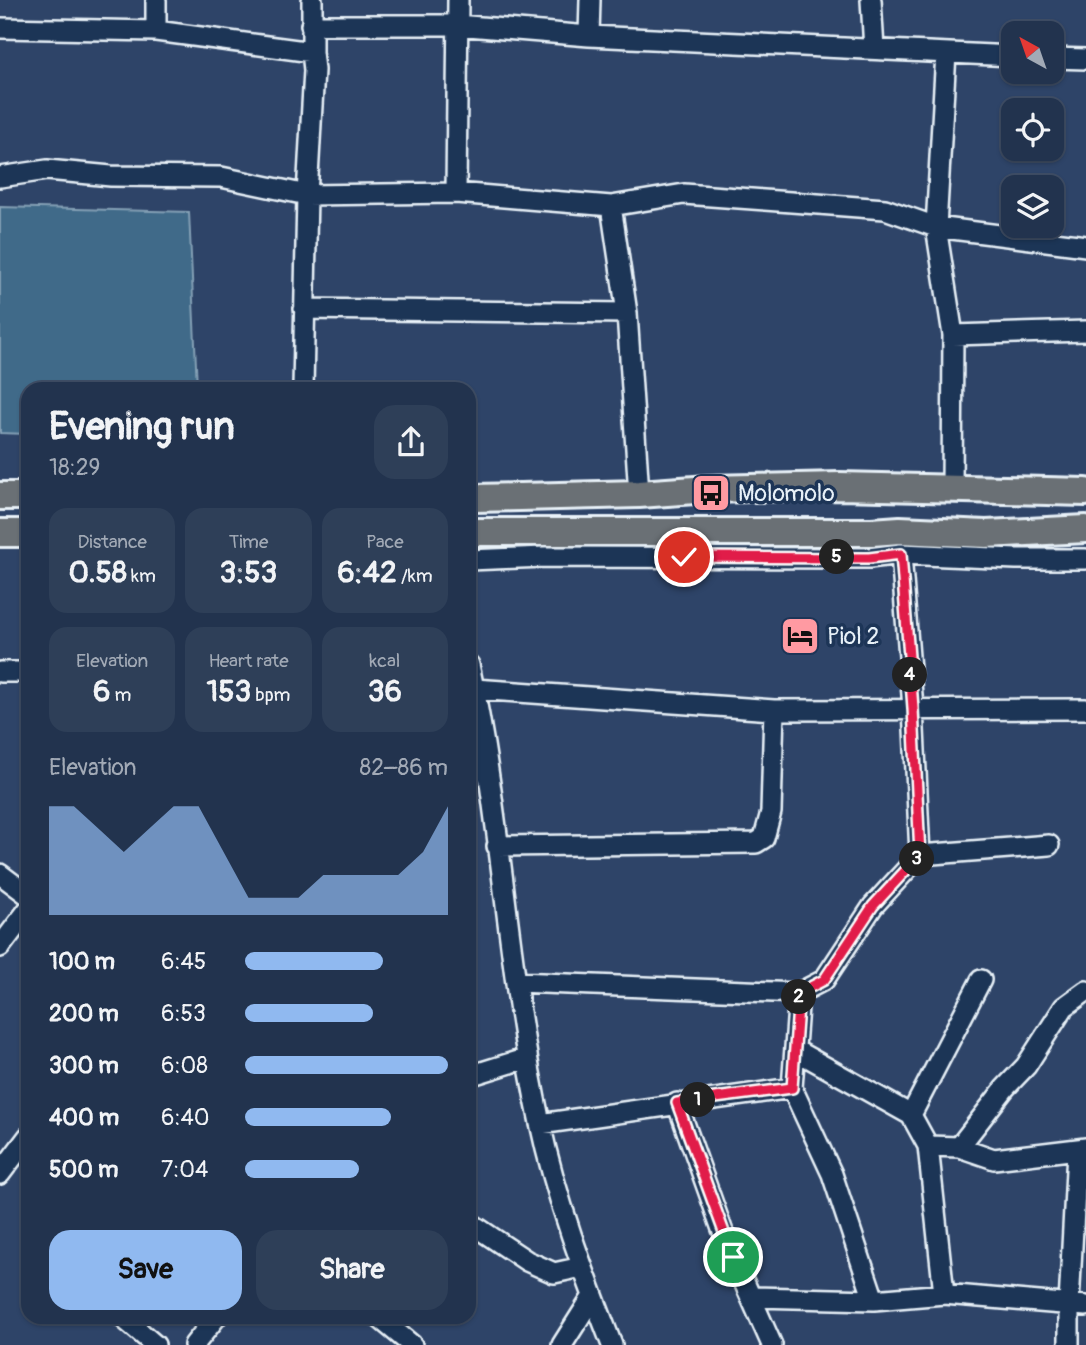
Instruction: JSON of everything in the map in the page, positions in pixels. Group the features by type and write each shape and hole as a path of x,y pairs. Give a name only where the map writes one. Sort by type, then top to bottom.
{"highway":[{"path":"476,495 639,494 827,486 1086,492"},
{"path":"0,496 21,496"},
{"path":"476,503 481,514 476,525"},
{"path":"476,534 900,530 986,534 1086,529"},
{"path":"0,533 21,533"}],"street":[{"path":"156,0 156,31"},
{"path":"303,382 307,195 314,70 312,0"},
{"path":"456,193 458,0"},
{"path":"589,36 590,0"},
{"path":"871,0 874,49"},
{"path":"311,25 456,25 589,36 1001,55"},
{"path":"0,28 156,31 312,52"},
{"path":"946,53 936,226 953,335 952,489"},
{"path":"1064,58 1086,59"},
{"path":"0,177 47,170 111,176 220,177 307,195 456,193 611,206 684,194 885,209 936,226 1086,246"},
{"path":"611,206 627,313 639,494"},
{"path":"304,309 627,313"},
{"path":"953,335 1086,331"},
{"path":"476,560 545,557 869,558 901,554 1086,559"},
{"path":"901,554 913,708 920,855"},
{"path":"0,672 21,672"},
{"path":"476,689 774,710 1086,709"},
{"path":"476,701 527,1058 540,1124 582,1267 612,1345"},
{"path":"497,846 756,843 764,838 771,812 774,710"},
{"path":"476,768 485,754"},
{"path":"517,982 799,993 824,980 873,906 920,855 1049,845"},
{"path":"0,874 21,890"},
{"path":"0,947 21,919"},
{"path":"912,1115 981,980"},
{"path":"959,1147 1005,1088 1026,1066 1064,1007 1086,991"},
{"path":"799,993 792,1088 832,1174 874,1300"},
{"path":"795,1050 912,1115 928,1146 944,1294"},
{"path":"476,1074 527,1058"},
{"path":"540,1124 792,1088"},
{"path":"677,1103 728,1246 772,1345"},
{"path":"0,1174 21,1146"},
{"path":"928,1146 959,1147 994,1159 1082,1149 1077,1306 1069,1345"},
{"path":"476,1227 527,1261 554,1273 582,1267"},
{"path":"751,1297 874,1300 944,1294 1077,1306"},
{"path":"562,1345 593,1296"},
{"path":"130,1324 155,1345"},
{"path":"194,1345 211,1324"},
{"path":"387,1324 412,1345"}],"water":[{"path":"0,207 189,212 197,382 21,382 21,434 0,433"}],"place":[{"name":"Molomolo","path":"711,493"},
{"name":"Piol 2","path":"800,636"}],"route":[{"path":"684,557 869,558 901,554 913,708 920,855 873,906 824,980 799,993 792,1088 677,1103 733,1257"}]}
